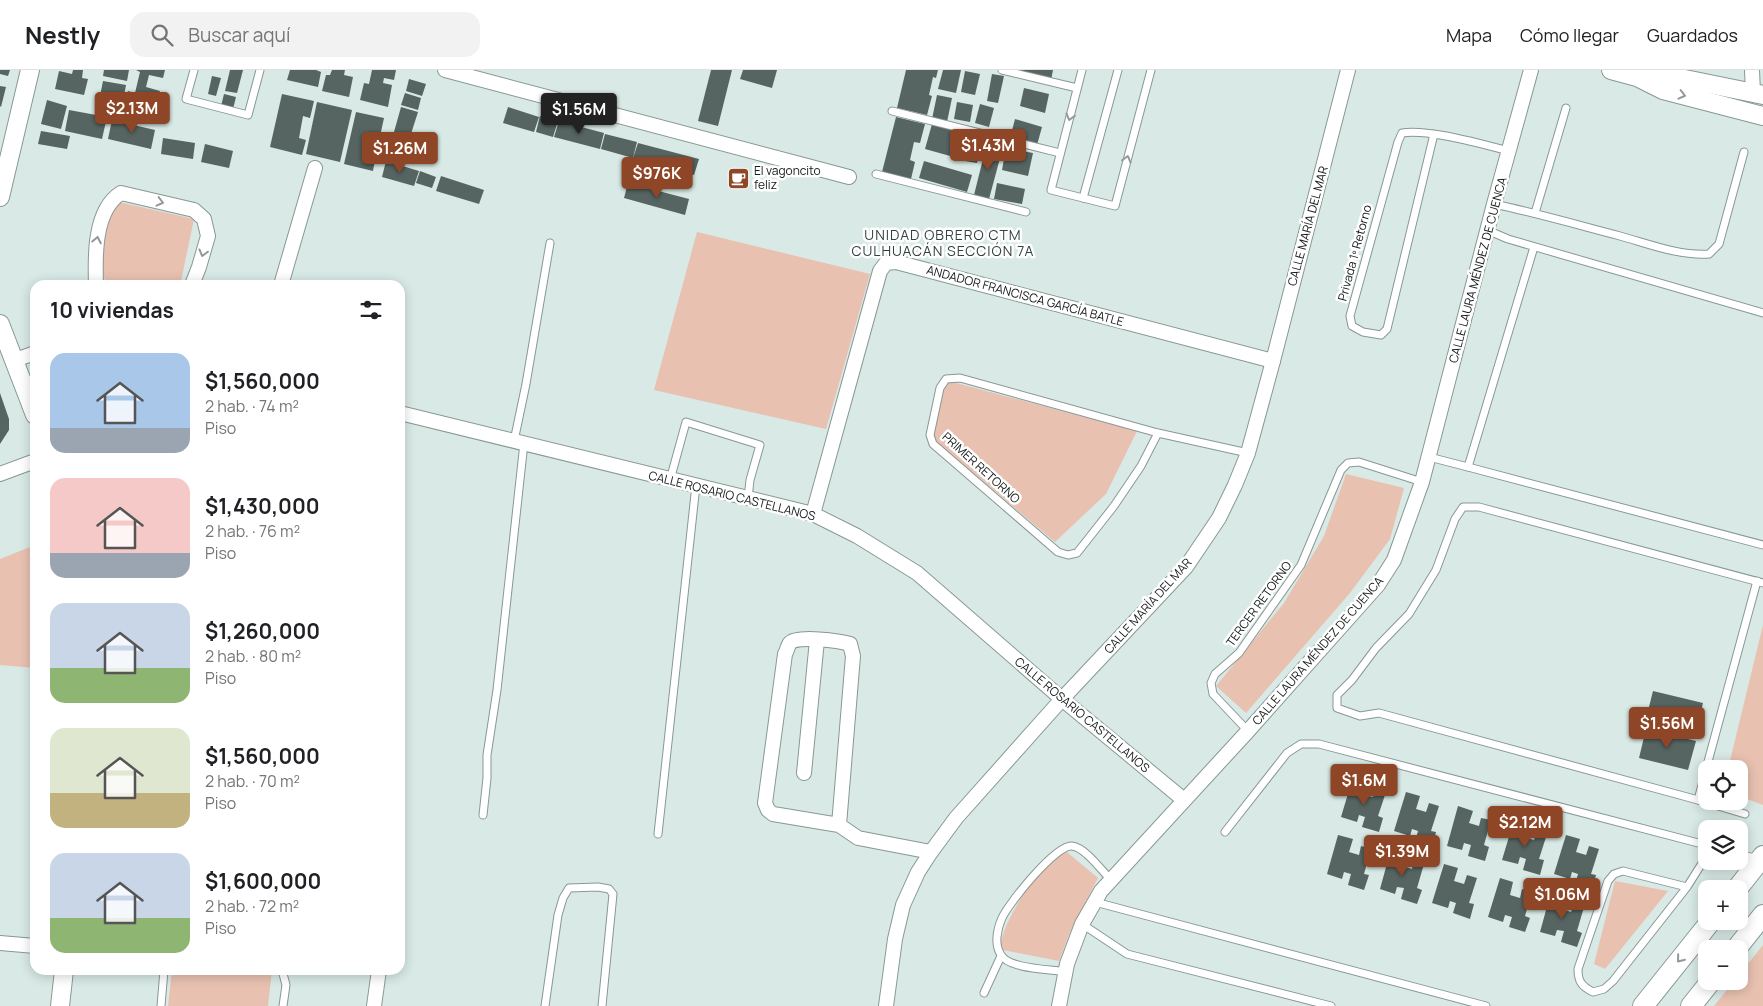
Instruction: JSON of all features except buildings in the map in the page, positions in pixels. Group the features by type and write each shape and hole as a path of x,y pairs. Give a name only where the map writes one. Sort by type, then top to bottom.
{"main road":[{"path":"1744,880 1761,858"},
{"path":"1743,940 1763,915"},
{"path":"1643,1006 1704,930"},
{"path":"1691,1006 1703,990"}],"street":[{"path":"0,197 3,170 30,70"},
{"path":"445,70 849,177"},
{"name":"CALLE MARÍA DEL MAR","path":"886,1006 895,939 903,905 918,872 931,852 956,818 1062,699 1186,567 1219,518 1248,453 1348,70"},
{"name":"CALLE LAURA MÉNDEZ DE CUENCA","path":"1059,1006 1065,972 1082,924 1101,891 1248,731 1378,585 1394,560 1429,457 1487,230 1531,70"},
{"path":"1611,70 1637,77 1662,90 1763,116"},
{"path":"1637,77 1683,74 1758,94 1752,70"},
{"path":"282,280 316,168"},
{"path":"96,280 95,251 102,215 113,198 121,193 194,210 204,219 208,236 194,280"},
{"name":"ANDADOR FRANCISCA GARCÍA BATLE","path":"813,514 880,271 886,263 896,262 1273,361"},
{"path":"0,324 30,401"},
{"path":"15,360 30,355"},
{"name":"CALLE ROSARIO CASTELLANOS","path":"405,414 813,514 857,536 917,573 1062,699 1184,800"},
{"path":"0,474 30,463"},
{"path":"839,825 853,656 850,644 841,641 797,639 790,643 785,654 765,803 768,810 773,814 839,825 858,838 931,852"},
{"path":"804,773 817,640"},
{"path":"0,942 30,945"},
{"path":"60,1006 63,975"},
{"path":"374,1006 378,975"}],"lane":[{"path":"194,70 186,99 248,115 260,70"},
{"path":"1002,70 1077,88"},
{"path":"1082,70 1051,190 1115,206 1151,70"},
{"path":"1083,198 1118,70"},
{"path":"1535,213 1566,108"},
{"path":"892,111 1060,153"},
{"name":"Privada 1º Retorno","path":"1434,134 1387,329 1380,335 1363,332 1352,326 1350,316 1402,133 1413,131 1434,134 1510,151"},
{"path":"1494,204 1535,213 1670,250 1696,255 1709,254 1719,244 1744,152"},
{"path":"876,174 1026,212"},
{"path":"1487,230 1534,247 1763,313"},
{"path":"483,815 487,778 487,755 497,690 519,442 526,384 550,243"},
{"path":"1468,467 1534,247"},
{"name":"PRIMER RETORNO","path":"1158,433 1141,466 1114,506 1077,553 1068,555 1058,552 934,444 930,435 940,388 946,379 960,378 1158,433 1248,453"},
{"path":"670,480 686,422 760,445 750,480 748,498"},
{"path":"1429,457 1763,546"},
{"name":"TERCER RETORNO","path":"1248,731 1213,694 1211,683 1215,674 1239,653 1301,566 1341,470 1348,463 1359,462 1422,482"},
{"path":"658,834 696,485"},
{"path":"1698,800 1379,713 1360,716 1337,708 1337,695 1352,680 1376,648 1409,614 1436,570 1455,519 1464,507 1479,507 1760,582 1709,760"},
{"path":"1225,832 1287,753 1301,744 1319,744 1698,843"},
{"path":"1731,810 1744,814"},
{"path":"1065,972 1012,964 1001,956 996,943 1002,918 1034,874 1060,850 1069,845 1080,848 1111,880"},
{"path":"1748,856 1761,858"},
{"path":"1687,887 1623,871 1614,874 1608,881 1578,969 1578,978 1582,986 1592,992 1604,989 1613,981 1687,887 1698,870"},
{"path":"545,1006 558,915 563,898 569,888 598,887 609,889 613,894 602,1006"},
{"path":"1095,902 1486,1006"},
{"path":"1082,924 1127,954 1331,1006"},
{"path":"984,993 1001,956"},
{"path":"161,1006 164,975"},
{"path":"283,975 286,985 283,1006"}],"shaded area":[{"path":"114,201 194,219 181,280 105,280 101,266 103,233"},
{"path":"697,232 870,274 826,429 654,390"},
{"path":"945,380 1137,431 1106,494 1055,542 931,437"},
{"path":"1346,474 1404,488 1390,539 1350,593 1246,713 1216,686 1284,603 1324,536"},
{"path":"30,547 30,668 0,665 0,559"},
{"path":"1763,625 1763,805 1748,799 1748,760 1730,760"},
{"path":"1062,848 1098,878 1070,932 1059,961 998,949 1007,923 1020,900"},
{"path":"1615,881 1668,891 1605,969 1594,964"},
{"path":"1763,945 1763,1006 1714,1006 1727,990 1748,990 1748,964"},
{"path":"171,975 271,975 268,1006 168,1006"}],"place":[{"name":"El vagoncito feliz","path":"738,178"}],"district":[{"name":"UNIDAD OBRERO CTM CULHUACÁN SECCIÓN 7A","path":"943,244"}]}
